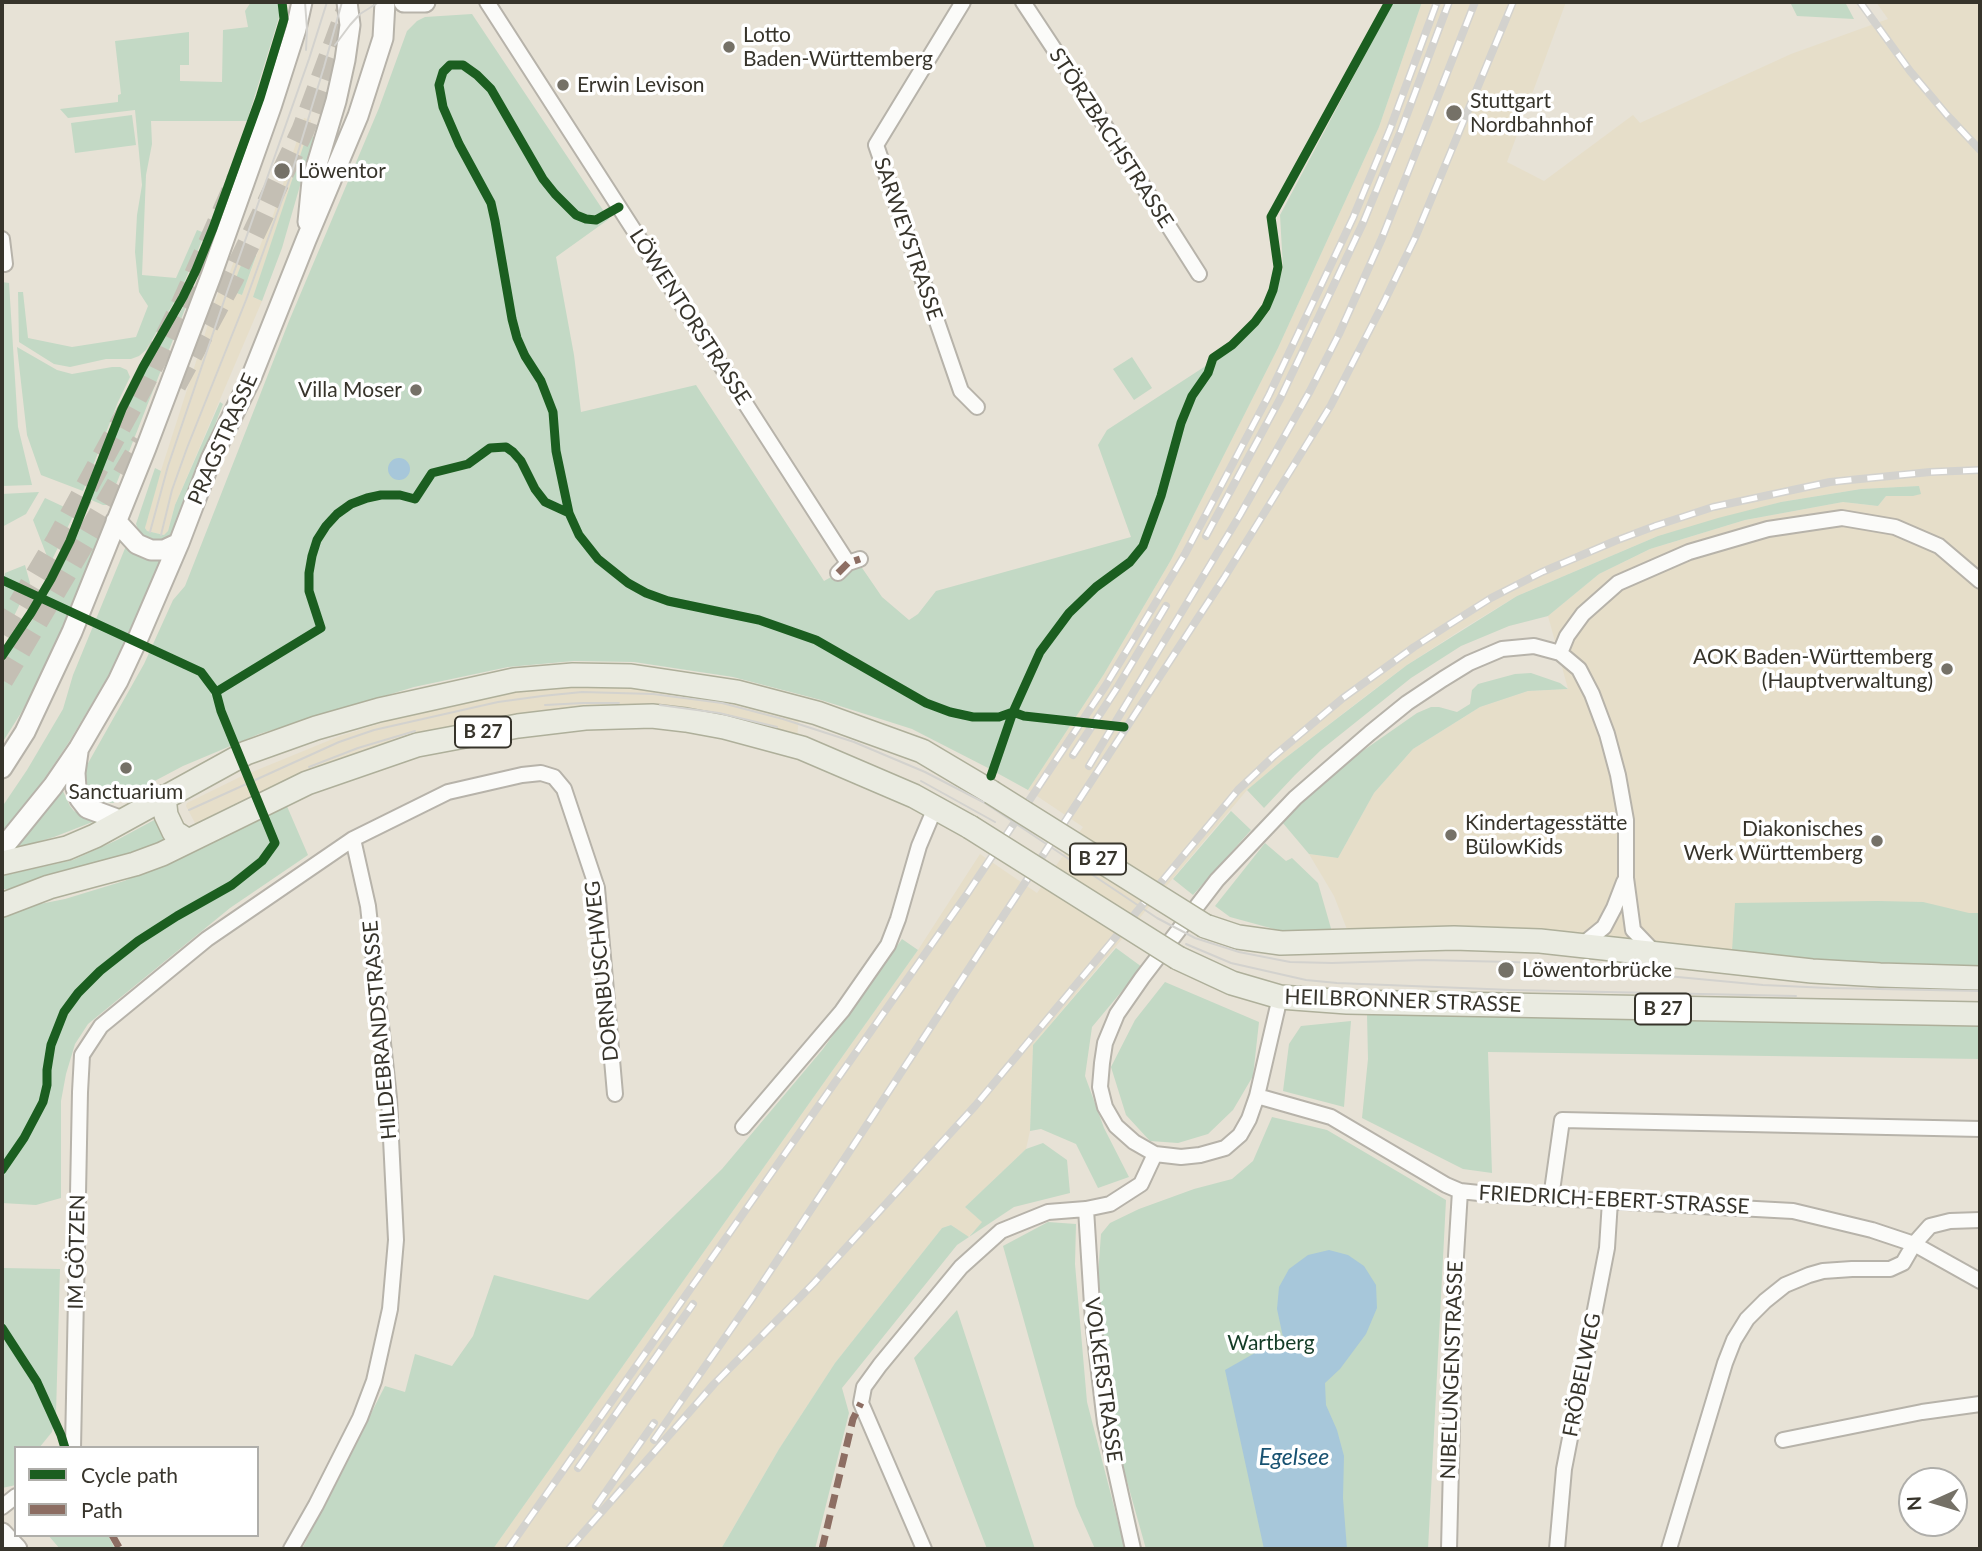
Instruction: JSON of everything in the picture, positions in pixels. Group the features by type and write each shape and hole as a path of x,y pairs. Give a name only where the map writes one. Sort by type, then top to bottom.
{"main road":[{"path":"306,240 312,181 345,60 350,25 347,2"},
{"name":"PRAGSTRASSE","path":"2,849 53,786 79,748 118,681 139,636 211,459 251,378 343,155 383,38 385,2"},
{"path":"404,2 425,2"},
{"path":"2,768 25,732 72,632 146,448 273,102 304,5"},
{"path":"116,521 137,544 151,550 164,550 178,543"},
{"name":"B 27","path":"2,863 67,848 95,836 246,753 316,728 379,710 514,680 573,675 631,676 737,691 817,713 922,751 1205,926 1238,937 1281,943 1454,938 1540,941 1812,971 1980,978"},
{"name":"HEILBRONNER STRASSE","path":"3,904 48,887 162,854 307,783 417,746 518,726 585,718 652,716 724,727 802,748 914,796 971,827 1178,958 1232,983 1280,997 1374,1002 1980,1014"},
{"path":"79,748 75,773 80,799 87,808 122,821"},
{"path":"164,797 166,815 174,832 188,841"},
{"path":"2,1533 17,1549"}],"street":[{"name":"LÖWENTORSTRASSE","path":"487,2 849,565"},
{"name":"SARWEYSTRASSE","path":"963,2 876,145 961,391 976,407"},
{"name":"STÖRZBACHSTRASSE","path":"1023,2 1199,274"},
{"path":"2,239 5,264"},
{"path":"1560,653 1567,636 1583,614 1618,583 1689,552 1768,528 1842,518 1895,527 1939,546 1980,581"},
{"path":"1280,997 1249,1119 1240,1135 1225,1148 1181,1157 1155,1154 1134,1142 1116,1126 1105,1107 1100,1087 1105,1043 1123,1005 1217,880 1295,797 1370,733 1443,679 1469,663 1502,649 1534,646 1560,653 1579,669 1592,694 1618,775 1626,820 1626,878 1633,930 1656,954"},
{"name":"DORNBUSCHWEG","path":"353,839 448,792 523,775 541,773 554,777 564,789 597,888 615,1094"},
{"path":"743,1127 842,1011 888,945 919,846 935,808"},
{"name":"IM GÖTZEN","path":"73,1446 82,1055 101,1026 207,939 353,839"},
{"name":"HILDEBRANDSTRASSE","path":"291,1549 360,1418 374,1381 390,1309 396,1240 389,1098 368,906 353,839"},
{"path":"1582,945 1604,926 1626,878"},
{"name":"FRIEDRICH-EBERT-STRASSE","path":"1257,1096 1331,1117 1460,1191 1793,1211 1860,1227 1914,1244 1980,1282"},
{"path":"1551,1198 1562,1120 1980,1129"},
{"path":"925,1549 861,1404 864,1387 961,1267 1001,1231 1048,1212 1110,1204 1141,1184 1155,1154"},
{"name":"NIBELUNGENSTRASSE","path":"1449,1549 1453,1337 1460,1191"},
{"name":"FRÖBELWEG","path":"1557,1549 1564,1469 1607,1248 1610,1201"},
{"name":"VOLKERSTRASSE","path":"1086,1209 1093,1321 1105,1423 1133,1549"},
{"path":"1669,1549 1725,1363 1734,1340 1747,1319 1785,1285 1822,1271 1889,1269 1903,1263 1914,1244 1930,1226 1950,1221 1980,1220"},
{"path":"1783,1440 1922,1412 1980,1404"}],"shaded area":[{"path":"1422,2 1566,2 1507,162 1544,181 1633,115 1640,123 1791,54 1888,19 1876,2 1980,2 1980,969 1873,966 1732,951 1348,932 1334,896 1309,854 1338,858 1374,793 1413,749 1480,707 1528,691 1568,689 1548,616 1599,574 1650,549 1745,520 1843,502 1878,506 1886,496 1913,496 1920,493 1919,486 1861,489 1781,502 1658,536 1517,596 1464,628 1407,665 1247,790 1033,1045 1030,1131 1026,1149 965,1207 983,1222 968,1237 951,1225 942,1228 835,1363 779,1449 721,1549 493,1549 918,950 980,854 1037,893 1083,827 1028,790 1104,674 1171,560 1278,348 1379,127"},
{"path":"304,118 311,120 307,135 253,297 262,301 175,505 167,534 147,531 145,528 156,486 220,287 224,288 238,250 246,252 231,291 242,295 271,222"},
{"path":"577,683 677,689 799,716 797,738 526,714 481,720 377,747 332,762 197,823 186,806 187,803 240,777 340,736 401,717 486,697"}],"green space":[{"path":"251,2 278,2 280,14 247,121 151,121 152,144 146,175 142,275 176,278 197,230 205,233 181,290 146,350 139,356 131,359 106,359 70,367 54,364 19,342 18,292 23,292 28,338 72,347 136,337 148,306 139,292 135,252 142,185 135,110 68,118 60,109 118,102 118,95 121,94 115,41 189,32 189,65 180,65 180,81 222,82 223,30 248,27 245,11"},
{"path":"1396,2 1422,2 1379,127 1278,348 1171,560 1104,674 1028,790 912,729 821,700 733,677 634,662 574,661 508,667 414,687 259,734 183,766 113,803 95,801 85,792 84,775 87,765 144,664 173,600 185,586 289,321 379,108 407,31 417,21 425,17 472,14 609,219 556,257 574,355 581,412 696,385 824,581 858,562 882,597 909,620 918,614 936,591 1131,537 1098,445 1107,430 1238,345 1270,310 1283,268 1280,215 1391,6"},
{"path":"1790,2 1845,2 1854,19 1797,16"},
{"path":"132,115 136,145 75,153 71,123"},
{"path":"307,135 314,137 282,248 262,301 253,297"},
{"path":"246,252 256,256 242,295 231,291"},
{"path":"2,282 9,283 18,427 32,485 2,486"},
{"path":"185,304 108,505 89,499 117,424 131,395"},
{"path":"17,347 57,370 72,374 112,367 127,370 130,377 83,491 41,475 27,435"},
{"path":"1132,357 1152,388 1134,400 1113,369"},
{"path":"220,402 223,404 172,536 168,540 154,542 140,535 136,524 155,468 161,471 145,528 147,531 164,535 168,531 175,505"},
{"path":"1919,486 1921,494 1886,496 1878,506 1843,502 1745,520 1650,549 1599,574 1548,616 1509,626 1461,646 1411,678 1321,750 1264,808 1247,790 1407,665 1517,596 1658,536 1718,518 1781,502 1861,489"},
{"path":"39,492 26,514 2,527 2,494"},
{"path":"45,498 75,512 50,564 33,520"},
{"path":"86,517 102,526 96,545 50,657 2,743 2,662 31,622 54,583"},
{"path":"126,546 140,556 160,560 139,615 110,673 69,742 2,834 2,807 63,709 73,675"},
{"path":"25,565 30,583 14,616 4,617 2,588 5,573"},
{"path":"1531,673 1560,683 1568,689 1528,691 1480,707 1413,749 1374,793 1338,858 1309,854 1282,822 1344,764 1417,713 1431,707 1457,712 1470,704 1472,690 1478,684 1515,674"},
{"path":"62,789 74,811 95,821 54,837 19,845"},
{"path":"286,804 308,855 230,908 88,1024 75,1044 61,1101 61,1198 36,1205 2,1203 2,917 25,907 65,899 124,881 167,863"},
{"path":"1231,811 1251,830 1193,895 1173,879"},
{"path":"156,819 166,840 142,852 28,882 11,889 2,889 2,876 73,860"},
{"path":"1265,843 1286,861 1292,858 1318,883 1332,932 1285,932 1230,917 1215,906"},
{"path":"1923,902 1980,913 1980,969 1873,966 1732,951 1735,903"},
{"path":"902,939 918,950 493,1549 302,1549 385,1386 405,1392 415,1354 452,1366 473,1336 494,1275 588,1300 722,1169 823,1049"},
{"path":"1116,948 1142,967 1092,1027 1085,1076 1104,1128 1129,1177 1098,1188 1076,1144 1041,1129 1030,1131 1033,1045"},
{"path":"1165,982 1259,1022 1253,1076 1233,1110 1208,1134 1178,1143 1150,1141 1126,1115 1111,1067 1135,1020"},
{"path":"1367,1014 1980,1026 1980,1059 1488,1052 1492,1173 1463,1169 1362,1118 1368,1059"},
{"path":"1351,1021 1344,1107 1283,1091 1289,1044 1301,1026"},
{"name":"Wartberg","path":"1272,1117 1327,1130 1446,1200 1428,1549 1146,1549 1116,1442 1103,1359 1097,1289 1101,1234 1110,1223 1139,1209 1194,1189 1232,1179 1253,1161"},
{"path":"1043,1143 1067,1160 1070,1193 1014,1207 969,1237 982,1222 965,1207 1026,1149"},
{"path":"1048,1222 1076,1224 1075,1264 1087,1402 1125,1549 1095,1549 1076,1506 1003,1246"},
{"path":"951,1225 969,1237 957,1245 842,1388 849,1413 815,1549 721,1549 779,1449 835,1363 942,1228"},
{"path":"2,1268 60,1269 56,1414 52,1432 41,1446 14,1446 14,1485 2,1488"},
{"path":"957,1310 1035,1549 987,1549 914,1358"},
{"path":"50,1537 109,1537 115,1549 60,1549"}],"water":[{"path":"399,458 407,461 410,469 407,477 399,480 391,477 388,469 391,461"},
{"name":"Egelsee","path":"1329,1250 1348,1255 1364,1266 1376,1285 1377,1308 1366,1334 1340,1369 1325,1383 1326,1405 1344,1456 1343,1498 1347,1549 1264,1549 1225,1370 1283,1337 1277,1309 1279,1287 1289,1269 1308,1255"}],"tunnel":[{"path":"175,385 232,279 303,130 349,6"},
{"path":"2,634 57,541 141,388 183,303 238,179"},
{"path":"2,680 143,442"}],"tram line":[{"path":"305,2 306,50"},
{"path":"150,532 168,466 327,2"},
{"path":"161,535 172,490 187,448 246,300 292,172 342,2"},
{"path":"335,45 360,14 379,2"},
{"path":"189,810 339,742 374,730 498,702 542,696 582,692 653,694 722,703 783,719 854,742 925,772 985,803 1157,918 1195,938 1239,952 1290,962 1512,962 1583,965 1763,985 1980,991"},
{"path":"545,705 619,703"},
{"path":"660,705 719,713 777,727"},
{"path":"309,767 358,748 415,731"},
{"path":"921,781 995,822"},
{"path":"1186,944 1231,963 1306,980 1337,983 1796,996"}],"railway":[{"path":"508,1549 967,894 1106,685 1185,554 1269,395 1353,218 1390,129 1437,2"},
{"path":"1206,536 1280,399 1363,223 1449,2"},
{"path":"1089,766 1240,515 1339,334 1382,238 1475,2"},
{"path":"654,1440 855,1143 1224,578 1331,405 1415,238 1513,2"},
{"path":"1860,2 1910,71 1980,150"},
{"path":"569,1549 714,1384 814,1283 975,1106 1238,790 1343,698 1414,647 1491,598 1542,572 1655,526 1713,507 1830,482 1980,470"},
{"path":"1073,755 1166,606"},
{"path":"578,1468 693,1304"},
{"path":"596,1506 654,1423"}],"marked path":[{"path":"838,573 848,563 860,559"},
{"path":"822,1549 853,1419 861,1403"},
{"path":"113,1537 120,1549"}],"cycle path":[{"path":"2,656 51,579 70,541 122,409 196,270 260,98 284,19 282,2"},
{"path":"991,776 1013,712 1040,652 1069,613 1096,587 1130,562 1143,546 1192,396 1208,373 1213,358 1232,345 1266,307 1278,267 1271,217 1389,2"},
{"path":"619,207 596,220 576,215 543,179 491,89 463,65 450,65 443,72 439,85 443,107 459,144 491,203 517,338 541,381 553,412 556,451 569,513 579,535 598,559 628,583 646,593 668,601 759,620 816,640 926,703 950,712 973,717 999,717 1013,712"},
{"path":"216,692 321,628 309,591 312,556 317,540 326,526 351,504 381,495 400,495 415,499 432,473 468,464 490,448 506,447 521,461 545,502 569,513"},
{"path":"2,580 201,672 216,692 221,711 275,843 262,861 232,885 138,941 100,971 78,993 64,1012 51,1045 43,1102 24,1138 2,1170"},
{"path":"1013,712 1024,716 1124,727"},
{"path":"2,1328 37,1382 64,1446"}],"place":[{"name":"Lotto Baden-Württemberg","path":"729,47"},
{"name":"Erwin Levison","path":"563,85"},
{"name":"Stuttgart Nordbahnhof","path":"1454,113"},
{"name":"Löwentor","path":"282,171"},
{"name":"Villa Moser","path":"416,390"},
{"name":"AOK Baden-Württemberg (Hauptverwaltung)","path":"1947,669"},
{"name":"Sanctuarium","path":"126,768"},
{"name":"Kindertagesstätte BülowKids","path":"1451,835"},
{"name":"Diakonisches Werk Württemberg","path":"1877,841"},
{"name":"Löwentorbrücke","path":"1506,970"}]}
